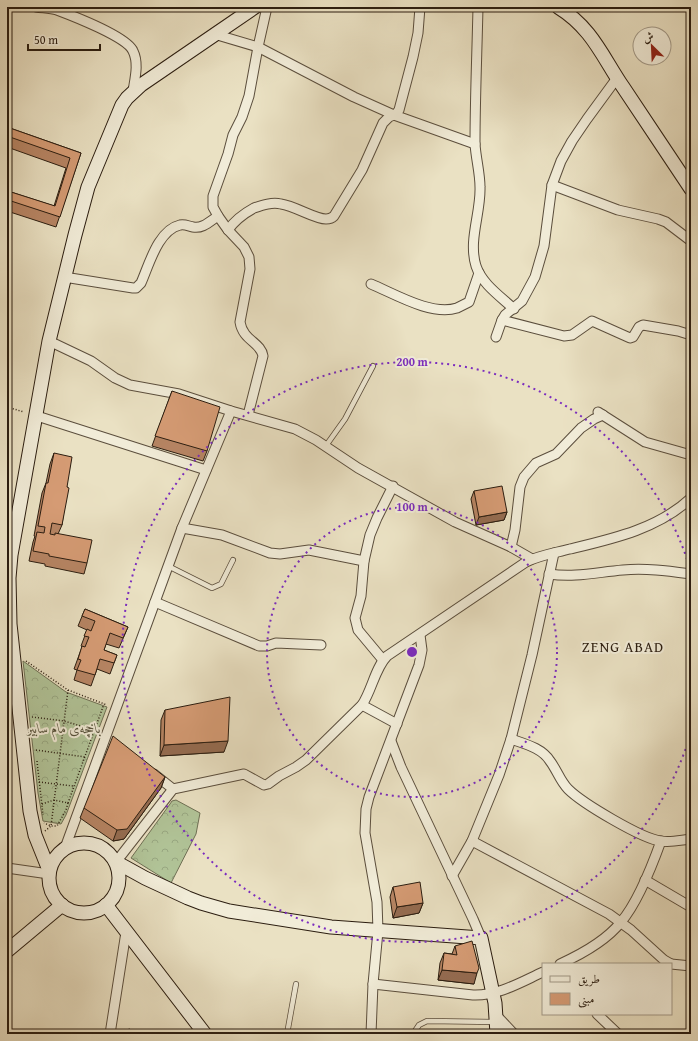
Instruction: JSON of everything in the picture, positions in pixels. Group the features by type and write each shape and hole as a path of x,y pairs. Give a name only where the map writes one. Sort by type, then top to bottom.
{"street":[{"path":"36,7 56,10 113,34 125,41 133,50 137,62 134,91"},
{"path":"49,872 36,839 30,811 12,652 9,601 11,555 49,341 64,277 88,188 118,113 127,98 134,91 214,34 255,7"},
{"path":"248,415 263,356 261,349 245,336 241,327 240,317 250,263 247,252 228,230 213,207 213,196 233,135 248,101 267,7"},
{"path":"228,230 235,220 242,215 257,207 270,203 289,206 323,219 332,218 334,216 362,170 383,123 398,110 414,57 420,7"},
{"path":"478,7 475,144 480,186 479,205 474,230 474,253 479,273 487,284 514,309"},
{"path":"558,7 580,24 596,42 617,78 691,190"},
{"path":"214,34 258,47 337,88 394,115 475,144"},
{"path":"496,337 505,315 519,306 525,297 540,262 547,230 552,185 562,161 572,141 617,78"},
{"path":"552,185 618,210 666,222 691,241"},
{"path":"64,277 136,288 141,283 157,246 170,230 183,225 194,227 201,226 218,216"},
{"path":"371,284 421,305 440,309 457,308 469,302 479,273"},
{"path":"502,320 564,336 572,335 592,321 630,338 635,336 640,326 644,325 691,335"},
{"path":"49,341 91,361 115,378 126,383 138,387 179,394 231,411 295,429 352,464 455,522 511,547 532,559"},
{"path":"65,848 109,738 116,708 182,528 231,411"},
{"path":"511,547 515,530 520,486 524,477 536,463 556,454 581,428 600,413 645,442 691,455"},
{"path":"36,416 206,470"},
{"path":"383,660 361,633 355,618 363,584 364,561 368,544 373,527 393,486"},
{"path":"116,862 172,789 244,774 261,785 268,784 306,760 362,705 369,693 383,660 532,559 630,533 672,513 691,498"},
{"path":"182,528 222,535 270,553 280,554 309,550 364,561"},
{"path":"452,876 472,841 499,775 511,739 532,655 554,554"},
{"path":"549,574 573,576 637,569 664,570 691,574"},
{"path":"155,602 259,646 267,646 276,643 321,645"},
{"path":"371,1034 373,984 378,931 377,902 366,845 365,821 369,797 421,658 422,650 420,635"},
{"path":"362,705 397,724"},
{"path":"511,739 534,748 547,756 568,788 587,804 646,837 661,841 691,840"},
{"path":"391,741 401,767 452,876 474,919 481,938 493,993 497,1024 514,1034"},
{"path":"148,770 172,789"},
{"path":"472,841 597,907 621,922 669,963"},
{"path":"562,963 598,943 621,922 645,880 661,841"},
{"path":"84,842 94,844 103,848 116,862 119,874 118,885 114,896 106,905 95,911 84,913 72,911 55,899 49,883 49,872 52,861 65,848 84,842"},
{"path":"116,862 194,901 215,907 308,924 378,931 481,938"},
{"path":"7,868 49,872"},
{"path":"645,880 691,907"},
{"path":"7,951 62,905"},
{"path":"106,905 203,1034"},
{"path":"110,1034 126,932"},
{"path":"672,964 691,966"},
{"path":"373,984 473,994 493,993 542,972"},
{"path":"598,1015 618,1034"}],"lane":[{"path":"325,447 345,419 373,366"},
{"path":"168,566 212,588 221,584 233,560"},
{"path":"287,1034 296,984"},
{"path":"413,1034 419,1025 427,1021 497,1024"}],"path":[{"path":"7,101 10,104 7,105"},
{"path":"7,407 36,416"},
{"path":"12,652 68,690 116,708"},
{"path":"51,826 68,690"},
{"path":"36,839 51,826 57,826 66,810 104,704"},
{"path":"32,717 64,721 95,730"},
{"path":"36,750 85,757"},
{"path":"40,782 74,786"},
{"path":"42,804 54,800 68,803"}],"green space":[{"name":"باخچەی مام سابیر","path":"23,661 66,692 107,707 66,815 61,824 43,821 38,793"},
{"path":"176,800 200,813 196,834 171,883 131,858 172,801"}],"building":[{"path":"7,127 81,153 60,217 8,200 11,192 55,206 70,158 7,136"},
{"path":"172,391 220,407 207,451 155,436"},
{"path":"54,453 72,457 67,487 69,488 62,525 52,523 50,534 55,535 55,533 92,540 87,563 49,556 49,554 33,551 37,532 44,533 45,527 38,526 46,483 48,483"},
{"path":"502,486 507,512 479,517 474,491"},
{"path":"85,609 128,627 123,638 110,633 104,650 117,655 114,663 100,659 95,675 77,670 81,660 78,659 82,646 85,647 89,637 84,636 87,629 91,631 95,621 82,616"},
{"path":"230,697 228,741 164,745 165,710"},
{"path":"113,736 165,777 127,829 117,830 84,808"},
{"path":"420,882 423,903 397,907 393,887"},
{"path":"472,941 479,968 477,973 442,970 444,953 457,955 455,946"},
{"path":"7,1027 14,1034 7,1034"},
{"path":"130,1029 132,1034 112,1033"},
{"path":"330,1031 343,1034 329,1034"}],"district":[{"name":"ZENG ABAD","path":"623,646"}]}
